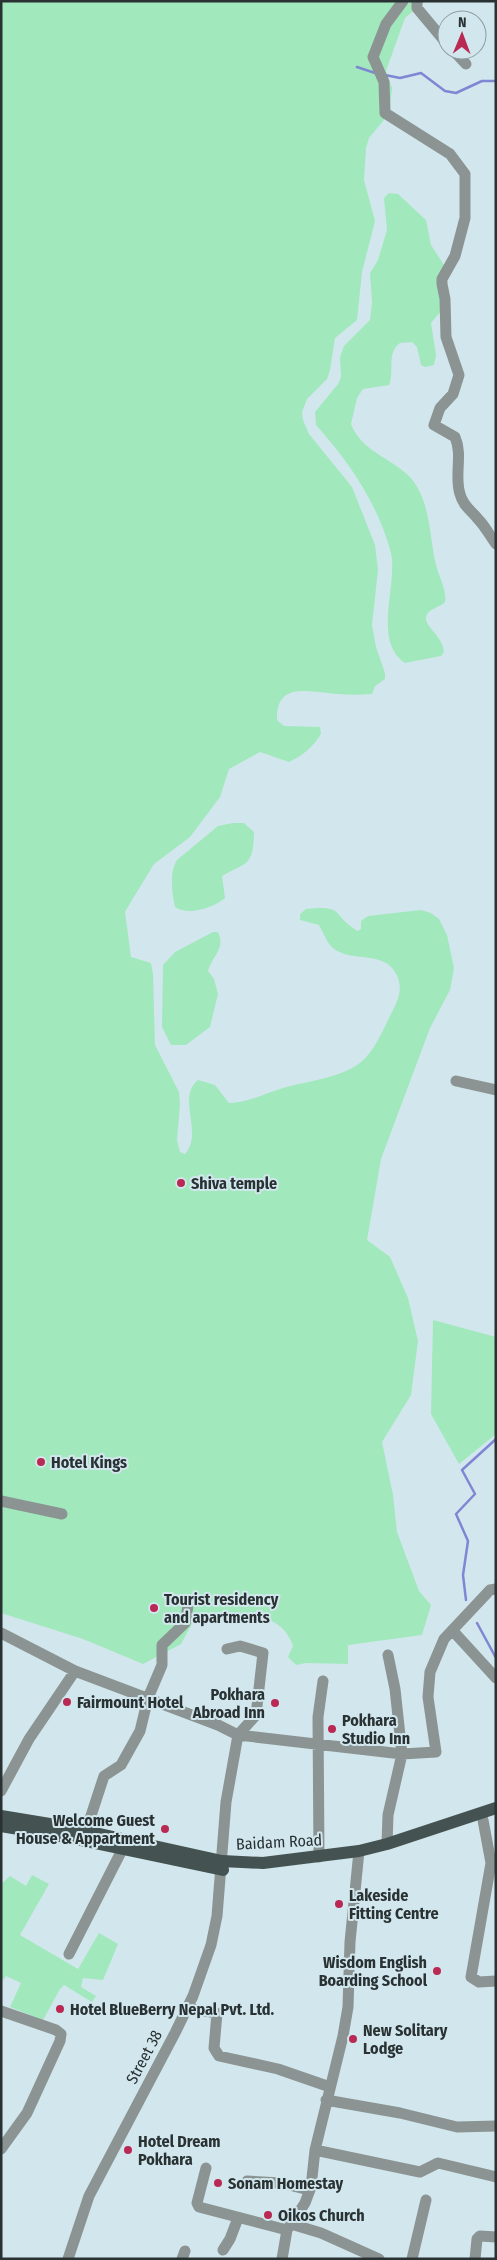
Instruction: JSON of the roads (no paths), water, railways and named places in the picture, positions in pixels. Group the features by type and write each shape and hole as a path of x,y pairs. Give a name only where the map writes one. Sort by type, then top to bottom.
{"main road":[{"name":"Baidam Road","path":"1,1816 86,1831 222,1866 359,1855 496,1808"},
{"name":"Baidam Road","path":"1,1826 66,1837 122,1850 222,1866 286,1869 359,1855 496,1816"}],"street":[{"path":"403,1 386,24 373,56 384,82 386,113 450,154 465,174 466,218 455,256 442,279 445,299 445,332 459,375 453,394 440,408 434,426 455,437 459,450 457,463 459,493 464,505 478,518 496,544"},
{"path":"417,1 417,8 437,32"},
{"path":"462,60 466,64"},
{"path":"456,1081 496,1090"},
{"path":"1,1501 62,1514"},
{"path":"2,1636 75,1671 148,1698 238,1735 402,1754 436,1752 428,1697 430,1672 444,1639 453,1632 490,1590 496,1590"},
{"path":"86,1831 104,1776 121,1766 140,1731 148,1698 162,1665 162,1645 185,1623 190,1600"},
{"path":"453,1632 496,1678"},
{"path":"227,1649 240,1646 263,1653 256,1715 238,1735"},
{"path":"387,1844 388,1815 402,1754 395,1689 388,1655"},
{"path":"1,1791 30,1739 75,1671"},
{"path":"319,1857 318,1717 323,1681"},
{"name":"Street 38","path":"68,2259 89,2196 187,2008 212,1945 222,1866 226,1802 238,1735"},
{"path":"483,1820 491,1863 472,1977 479,1982 496,1981"},
{"path":"70,1954 122,1850"},
{"path":"282,2259 289,2227 305,2203 309,2190 315,2150 348,2007 350,1942 359,1855"},
{"path":"187,2008 217,2013 214,2048 219,2056 278,2069 330,2087"},
{"path":"1,2011 56,2030 61,2034 60,2041 27,2113 1,2149"},
{"path":"326,2100 400,2113 457,2127 496,2126"},
{"path":"315,2150 420,2172 438,2164 496,2178"},
{"path":"206,2168 198,2204 199,2207 238,2218 322,2233 378,2259"},
{"path":"247,2181 281,2183 309,2190"},
{"path":"412,2259 426,2200"},
{"path":"223,2250 230,2239 238,2218"},
{"path":"475,2259 477,2239 480,2236 496,2237"}],"waterway":[{"path":"357,67 375,73"},
{"path":"385,75 400,78 421,73 445,91 456,93 482,81 496,81"},
{"path":"466,1600 463,1575 468,1541 456,1514 475,1494 462,1470 496,1439"},
{"path":"477,1623 496,1658"}],"place":[{"name":"Shiva temple","path":"181,1183"},
{"name":"Hotel Kings","path":"41,1462"},
{"name":"Tourist residency and apartments","path":"154,1608"},
{"name":"Fairmount Hotel","path":"67,1702"},
{"name":"Pokhara Abroad Inn","path":"275,1703"},
{"name":"Pokhara Studio Inn","path":"332,1729"},
{"name":"Welcome Guest House & Appartment","path":"165,1829"},
{"name":"Lakeside Fitting Centre","path":"339,1904"},
{"name":"Wisdom English Boarding School","path":"437,1971"},
{"name":"Hotel BlueBerry Nepal Pvt. Ltd.","path":"60,2009"},
{"name":"New Solitary Lodge","path":"353,2039"},
{"name":"Hotel Dream Pokhara","path":"128,2150"},
{"name":"Sonam Homestay","path":"218,2183"},
{"name":"Oikos Church","path":"268,2215"}]}
